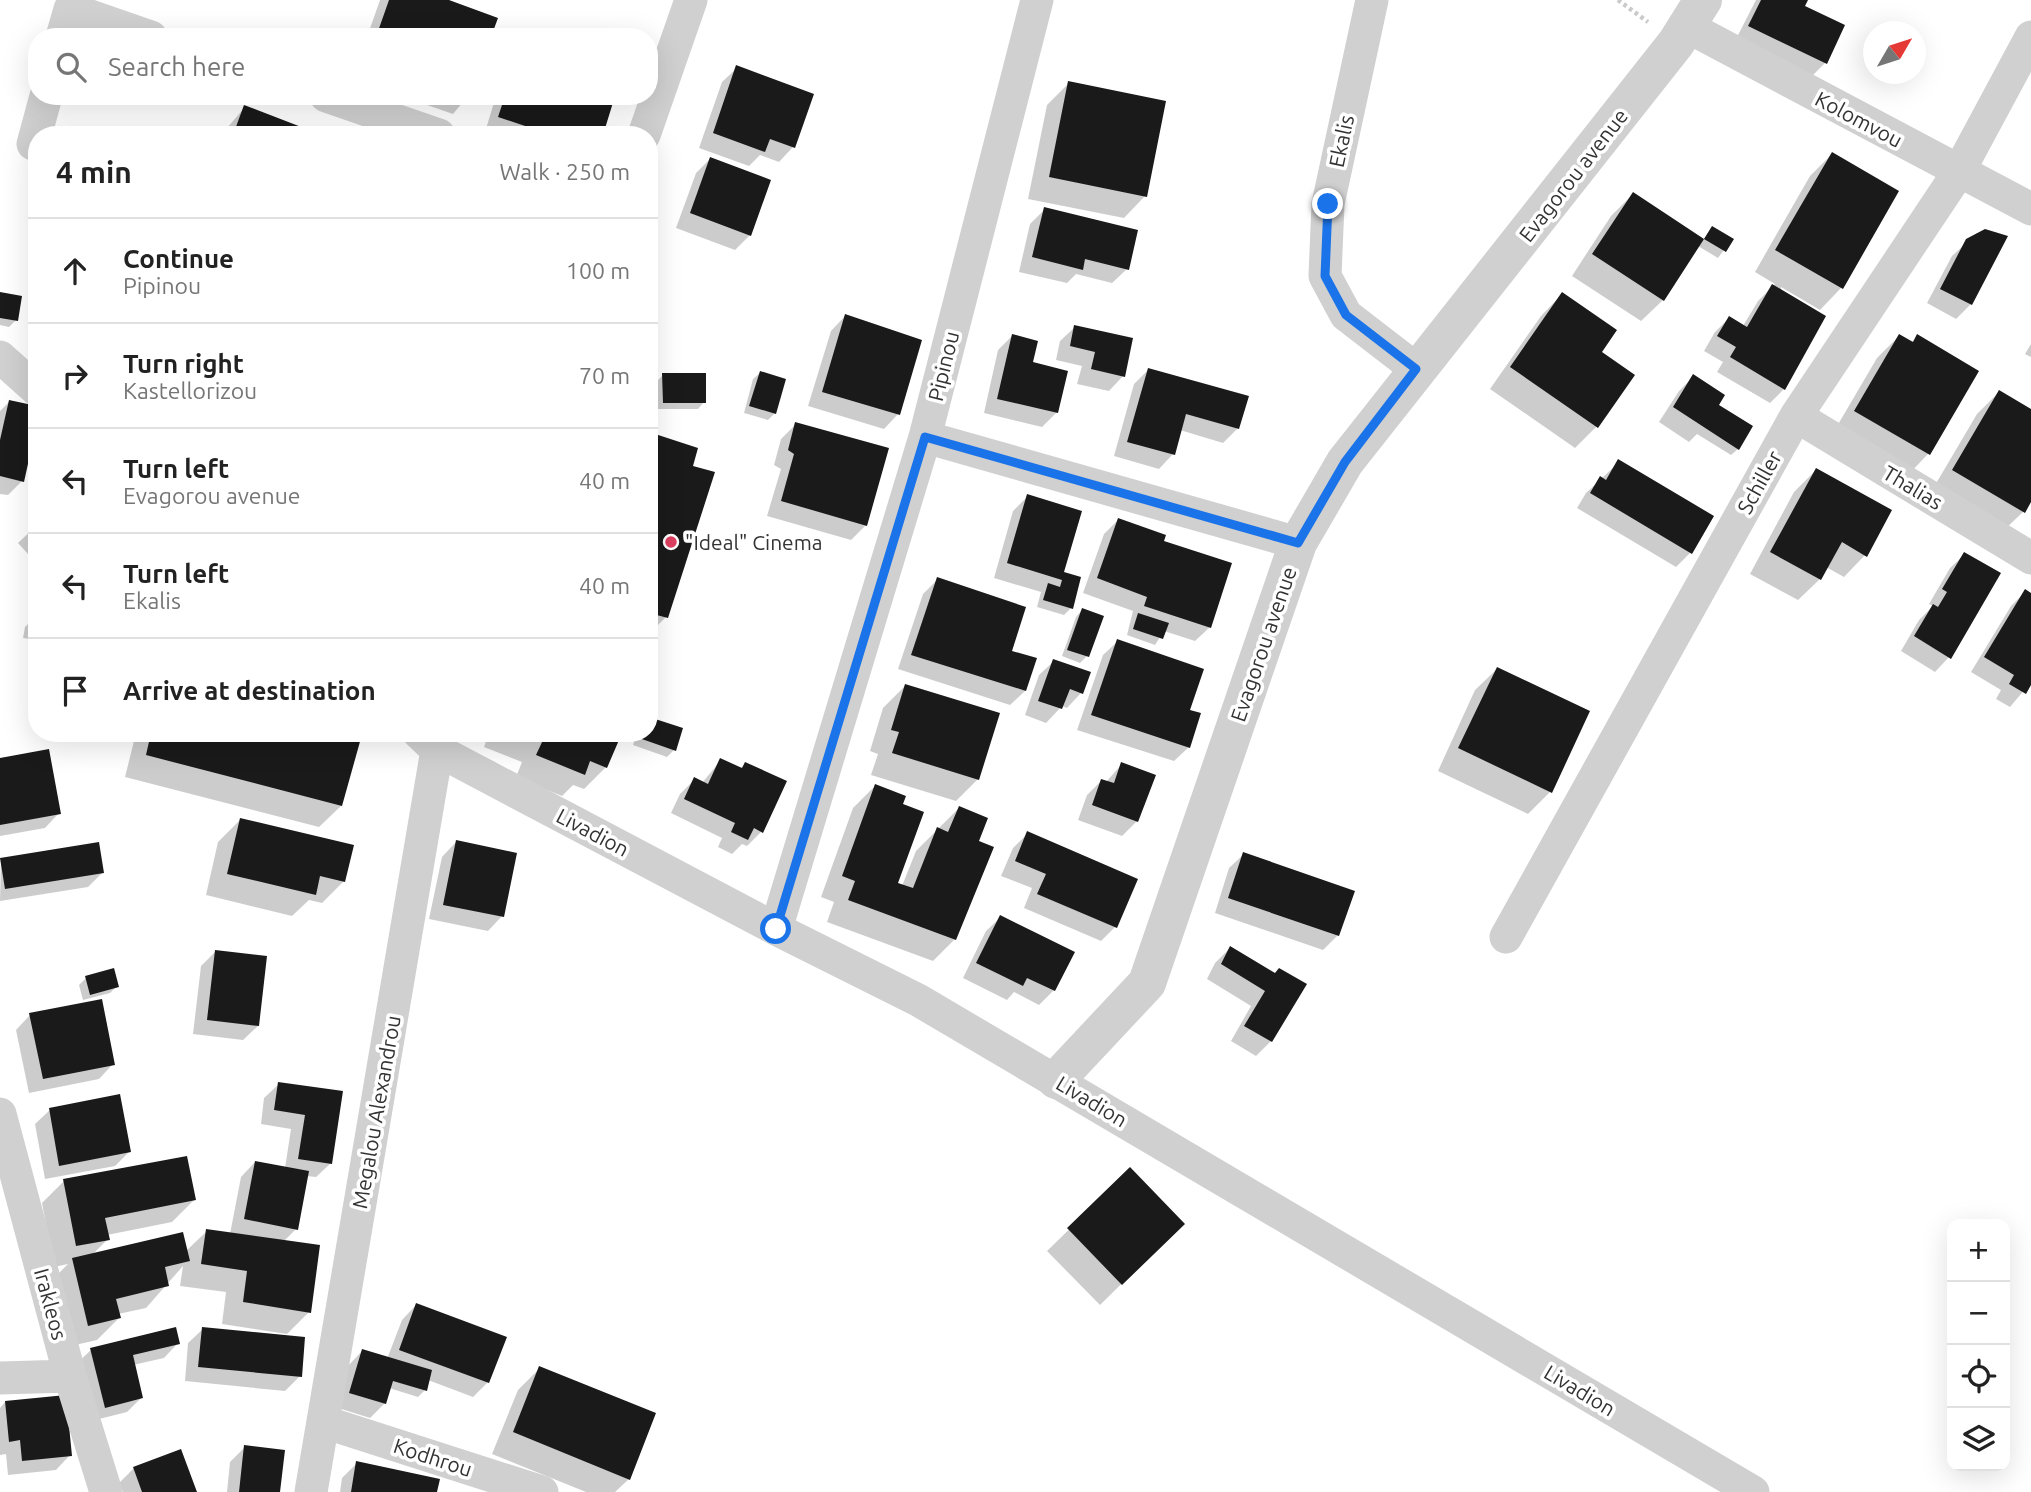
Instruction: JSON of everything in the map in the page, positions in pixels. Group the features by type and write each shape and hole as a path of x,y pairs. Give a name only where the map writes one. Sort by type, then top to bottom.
{"street":[{"path":"658,95 691,0"},
{"name":"Pipinou","path":"776,929 925,437 1037,0"},
{"name":"Ekalis","path":"1372,0 1328,204 1325,276 1346,315 1416,369"},
{"path":"64,28 69,9 125,28"},
{"name":"Evagorou avenue","path":"1056,1080 1147,983 1298,543 1345,462 1416,369 1530,230 1695,13"},
{"name":"Kolomvou","path":"1695,13 1958,173 2031,209"},
{"name":"Schiller","path":"1506,937 1796,416 1958,173 2031,37"},
{"path":"38,126 44,105"},
{"path":"352,105 413,126"},
{"path":"647,126 654,105"},
{"path":"0,357 28,382"},
{"name":"Thalias","path":"1796,416 2031,558"},
{"path":"925,437 1298,543"},
{"name":"Megalou Alexandrou","path":"311,1492 433,742"},
{"name":"Livadion","path":"438,742 776,929 918,1000 1753,1492"},
{"name":"Irakleos","path":"0,1114 71,1376 106,1492"},
{"path":"0,1378 71,1376"},
{"name":"Kodhrou","path":"324,1422 542,1492"}],"building":[{"path":"389,0 449,0 498,18 494,28 379,28"},
{"path":"1761,0 1808,0 1805,6 1845,25 1827,64 1748,26"},
{"path":"736,65 814,94 795,148 770,139 765,152 713,133"},
{"path":"1068,81 1166,101 1147,197 1049,177"},
{"path":"244,105 299,126 236,126"},
{"path":"502,105 612,105 606,126 525,126 498,117"},
{"path":"1832,152 1899,191 1843,289 1775,250"},
{"path":"710,157 771,180 751,236 690,213"},
{"path":"1633,192 1704,239 1664,301 1592,254"},
{"path":"1044,207 1138,230 1129,270 1085,259 1083,270 1032,257"},
{"path":"1712,226 1734,239 1726,252 1704,239"},
{"path":"1985,229 2008,236 1972,305 1940,289 1966,239"},
{"path":"1772,284 1826,316 1785,390 1730,357 1736,347 1717,336 1729,316 1747,327"},
{"path":"0,292 22,296 18,321 0,318"},
{"path":"1562,292 1617,330 1602,352 1635,375 1598,428 1510,367"},
{"path":"845,314 922,340 900,415 822,392"},
{"path":"1074,325 1133,338 1125,377 1091,369 1095,352 1070,346"},
{"path":"1012,334 1038,341 1033,362 1068,371 1058,413 997,399"},
{"path":"1899,334 1913,342 1917,334 1979,371 1930,455 1854,411"},
{"path":"1148,368 1249,396 1239,429 1186,414 1175,455 1127,442"},
{"path":"760,371 786,379 776,414 749,406"},
{"path":"662,373 706,373 706,403 663,403"},
{"path":"1693,374 1725,395 1719,405 1753,426 1739,450 1673,407"},
{"path":"1999,390 2031,409 2031,502 2025,513 1952,470"},
{"path":"9,400 28,404 28,464 24,482 0,476 0,440"},
{"path":"795,422 889,448 867,526 781,501 794,454 788,450"},
{"name":"\"Ideal\" Cinema","path":"658,435 698,448 693,466 715,472 668,618 658,615"},
{"path":"1618,459 1714,516 1692,554 1590,493 1600,476 1606,480"},
{"path":"1816,468 1892,510 1867,557 1842,542 1821,580 1770,552"},
{"path":"1027,494 1082,511 1064,572 1081,577 1073,609 1043,600 1048,583 1060,587 1062,580 1007,563"},
{"path":"1118,518 1166,535 1164,541 1232,563 1211,628 1144,606 1147,597 1097,578"},
{"path":"1964,552 2001,573 1951,659 1914,636 1933,604 1938,607 1947,592 1942,589"},
{"path":"937,577 1026,607 1012,651 1037,658 1026,691 911,655"},
{"path":"2025,589 2031,593 2031,685 2026,694 2009,684 2014,675 1984,657"},
{"path":"1082,608 1104,616 1089,657 1067,650"},
{"path":"1138,613 1169,623 1163,639 1133,629"},
{"path":"1117,639 1204,669 1190,710 1201,713 1190,748 1091,715"},
{"path":"1053,659 1091,672 1083,694 1070,689 1062,709 1038,701"},
{"path":"1497,667 1590,711 1552,793 1458,748"},
{"path":"905,684 1000,713 979,780 892,753 899,732 891,730"},
{"path":"658,720 683,728 676,751 650,742 658,742"},
{"path":"149,742 360,742 342,806 146,755"},
{"path":"542,742 618,742 607,768 590,761 585,775 536,755"},
{"path":"49,749 61,814 0,825 0,758"},
{"path":"720,758 742,768 745,762 787,781 763,833 754,828 748,840 731,832 735,823 684,799 694,777 708,784"},
{"path":"1121,762 1156,775 1138,822 1092,805 1101,779 1114,783"},
{"path":"875,784 906,796 903,804 924,812 898,883 913,888 937,827 948,832 959,806 988,818 979,841 994,847 956,940 848,900 855,881 842,876"},
{"path":"240,818 354,845 345,882 320,876 316,895 227,874"},
{"path":"1027,831 1138,879 1117,928 1037,894 1046,874 1015,861"},
{"path":"456,840 517,853 504,917 443,905"},
{"path":"99,842 104,873 5,889 0,858"},
{"path":"1243,852 1355,891 1339,936 1228,898"},
{"path":"1000,915 1075,952 1055,991 1027,978 1023,986 976,963"},
{"path":"1230,946 1275,973 1279,968 1307,984 1272,1042 1244,1026 1265,991 1221,964"},
{"path":"215,950 267,956 259,1026 207,1020"},
{"path":"114,968 119,987 90,995 85,976"},
{"path":"102,999 115,1065 43,1079 29,1013"},
{"path":"278,1082 343,1091 332,1164 298,1159 305,1115 274,1110"},
{"path":"120,1094 131,1152 59,1166 49,1108"},
{"path":"187,1156 196,1200 105,1218 110,1240 76,1246 63,1179"},
{"path":"255,1161 309,1171 298,1230 244,1219"},
{"path":"1130,1167 1185,1224 1122,1285 1067,1228"},
{"path":"206,1229 320,1245 311,1313 243,1302 247,1271 201,1264"},
{"path":"183,1232 190,1261 165,1267 169,1286 116,1299 121,1318 88,1326 72,1258"},
{"path":"416,1303 507,1337 489,1383 399,1350"},
{"path":"176,1327 180,1344 133,1355 143,1398 105,1408 90,1348"},
{"path":"202,1327 305,1337 302,1377 198,1367"},
{"path":"362,1349 432,1370 427,1391 393,1381 386,1404 349,1393"},
{"path":"539,1366 656,1413 630,1480 513,1432"},
{"path":"66,1395 72,1456 22,1461 20,1440 9,1442 5,1401"},
{"path":"244,1445 285,1450 280,1492 239,1492"},
{"path":"181,1449 197,1492 142,1492 133,1467"},
{"path":"356,1461 440,1479 437,1492 351,1492"}],"place":[{"name":"\"Ideal\" Cinema","path":"671,542"}],"route":[{"path":"776,929 925,437 1298,543 1345,462 1416,369 1346,315 1325,276 1328,204"}]}
